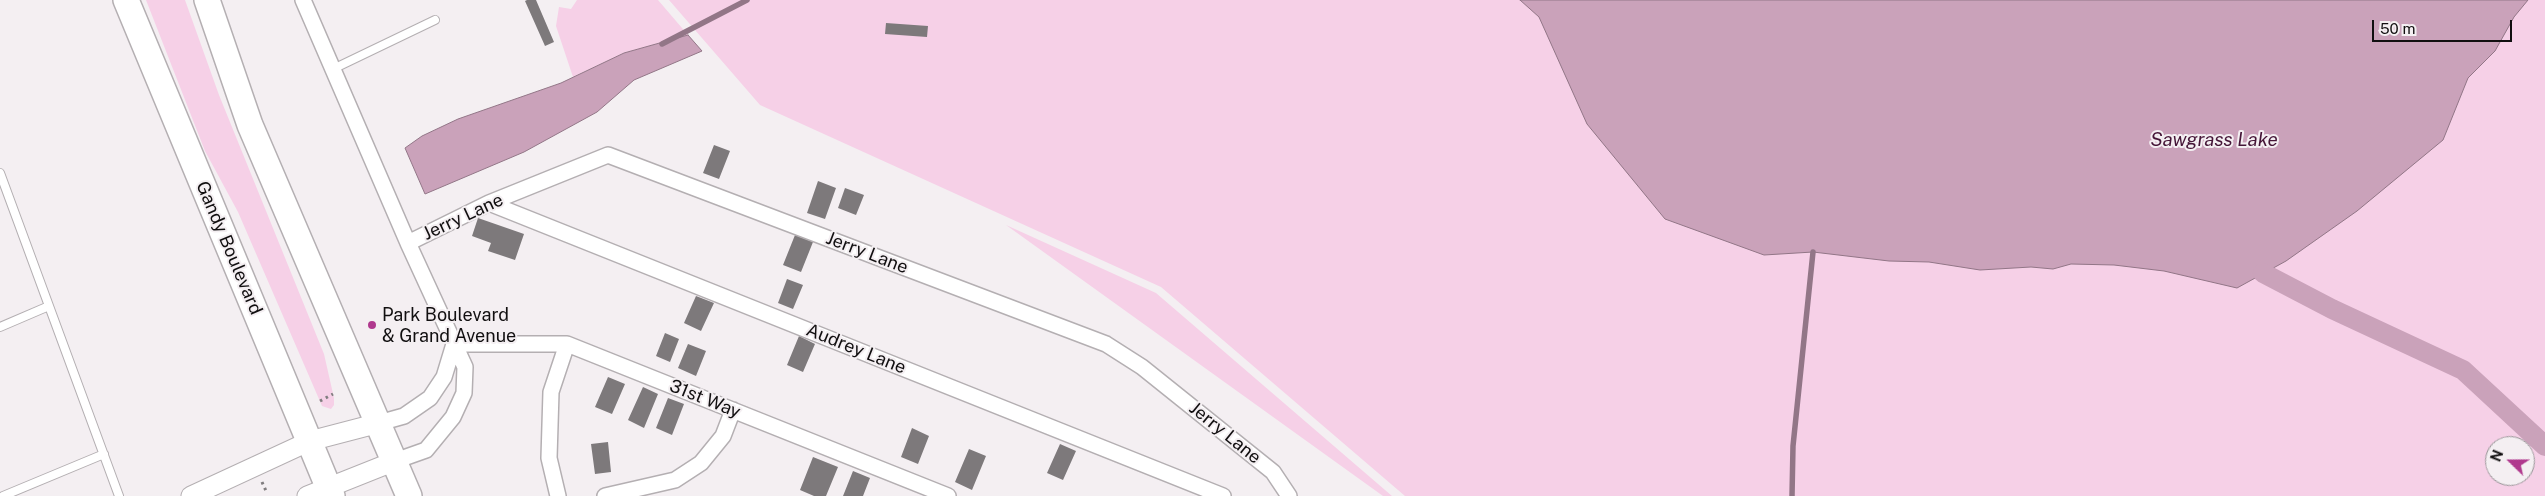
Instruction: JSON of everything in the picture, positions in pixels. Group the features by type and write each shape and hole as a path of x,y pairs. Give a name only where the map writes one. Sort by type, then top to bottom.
{"highway":[{"name":"Gandy Boulevard","path":"126,0 310,441 322,493"},
{"path":"207,0 250,125 409,496"}],"street":[{"path":"303,0 408,243 465,367 464,393 453,418 426,450 395,461 322,493"},
{"name":"Jerry Lane","path":"408,243 489,203 608,155 1106,344 1142,367 1273,472 1289,496"},
{"name":"Audrey Lane","path":"489,203 1223,496"},
{"path":"190,496 310,441 404,416 430,398 444,377 454,344"},
{"name":"31st Way","path":"454,344 567,344 944,495"},
{"path":"558,496 549,458 551,392 567,344"},
{"path":"605,496 675,480 701,463 723,436 733,410"}],"lane":[{"path":"333,69 435,20"},
{"path":"0,174 119,496"},
{"path":"0,327 49,306"},
{"path":"3,496 104,454"}],"path":[{"path":"320,400 333,394"}],"shaded area":[{"path":"146,0 185,0 219,95 324,354 334,398 334,405 331,409 322,406 238,212 205,151"},
{"path":"577,0 658,0 688,35 624,53 573,77 556,26 559,7 571,9"},
{"path":"669,0 2545,0 2545,496 1405,496 1161,287 760,105"},
{"path":"1006,225 1156,293 1392,496 1383,496"}],"water":[{"name":"Sawgrass Lake","path":"1520,0 2528,0 2514,17 2495,51 2468,78 2443,140 2357,211 2286,261 2237,288 2164,271 2114,265 2071,264 2053,269 2031,267 1980,270 1929,262 1889,261 1813,252 1764,255 1665,219 1587,124 1539,17"},
{"path":"688,35 702,51 634,80 597,112 524,152 425,194 405,148 422,136 458,119 561,83 624,53"}],"building":[{"path":"536,0 554,42 545,46 525,1"},
{"path":"886,23 928,26 927,37 885,34"},
{"path":"714,145 730,151 719,179 703,173"},
{"path":"818,181 836,188 825,219 807,213"},
{"path":"845,188 864,195 856,215 838,208"},
{"path":"478,218 524,234 515,260 488,251 491,243 472,236"},
{"path":"795,235 813,242 801,272 783,265"},
{"path":"787,279 803,285 793,309 778,303"},
{"path":"696,296 714,303 701,331 684,323"},
{"path":"665,333 679,339 670,362 656,356"},
{"path":"799,336 815,344 803,372 787,365"},
{"path":"688,344 706,351 696,376 678,368"},
{"path":"608,377 625,384 612,414 595,407"},
{"path":"643,387 658,394 644,428 628,420"},
{"path":"668,398 684,404 672,435 656,428"},
{"path":"912,428 929,436 918,464 901,457"},
{"path":"608,442 611,472 595,474 591,444"},
{"path":"1060,444 1076,451 1063,480 1047,473"},
{"path":"969,449 986,456 972,490 955,482"},
{"path":"813,457 838,467 826,496 814,496 800,490"},
{"path":"853,471 870,478 863,496 843,496"}],"waterway":[{"path":"662,44 747,0"},
{"path":"1792,496 1793,446 1813,252"},
{"path":"2263,273 2332,309 2463,370 2545,446"}],"place":[{"name":"Park Boulevard & Grand Avenue","path":"372,325"}]}
